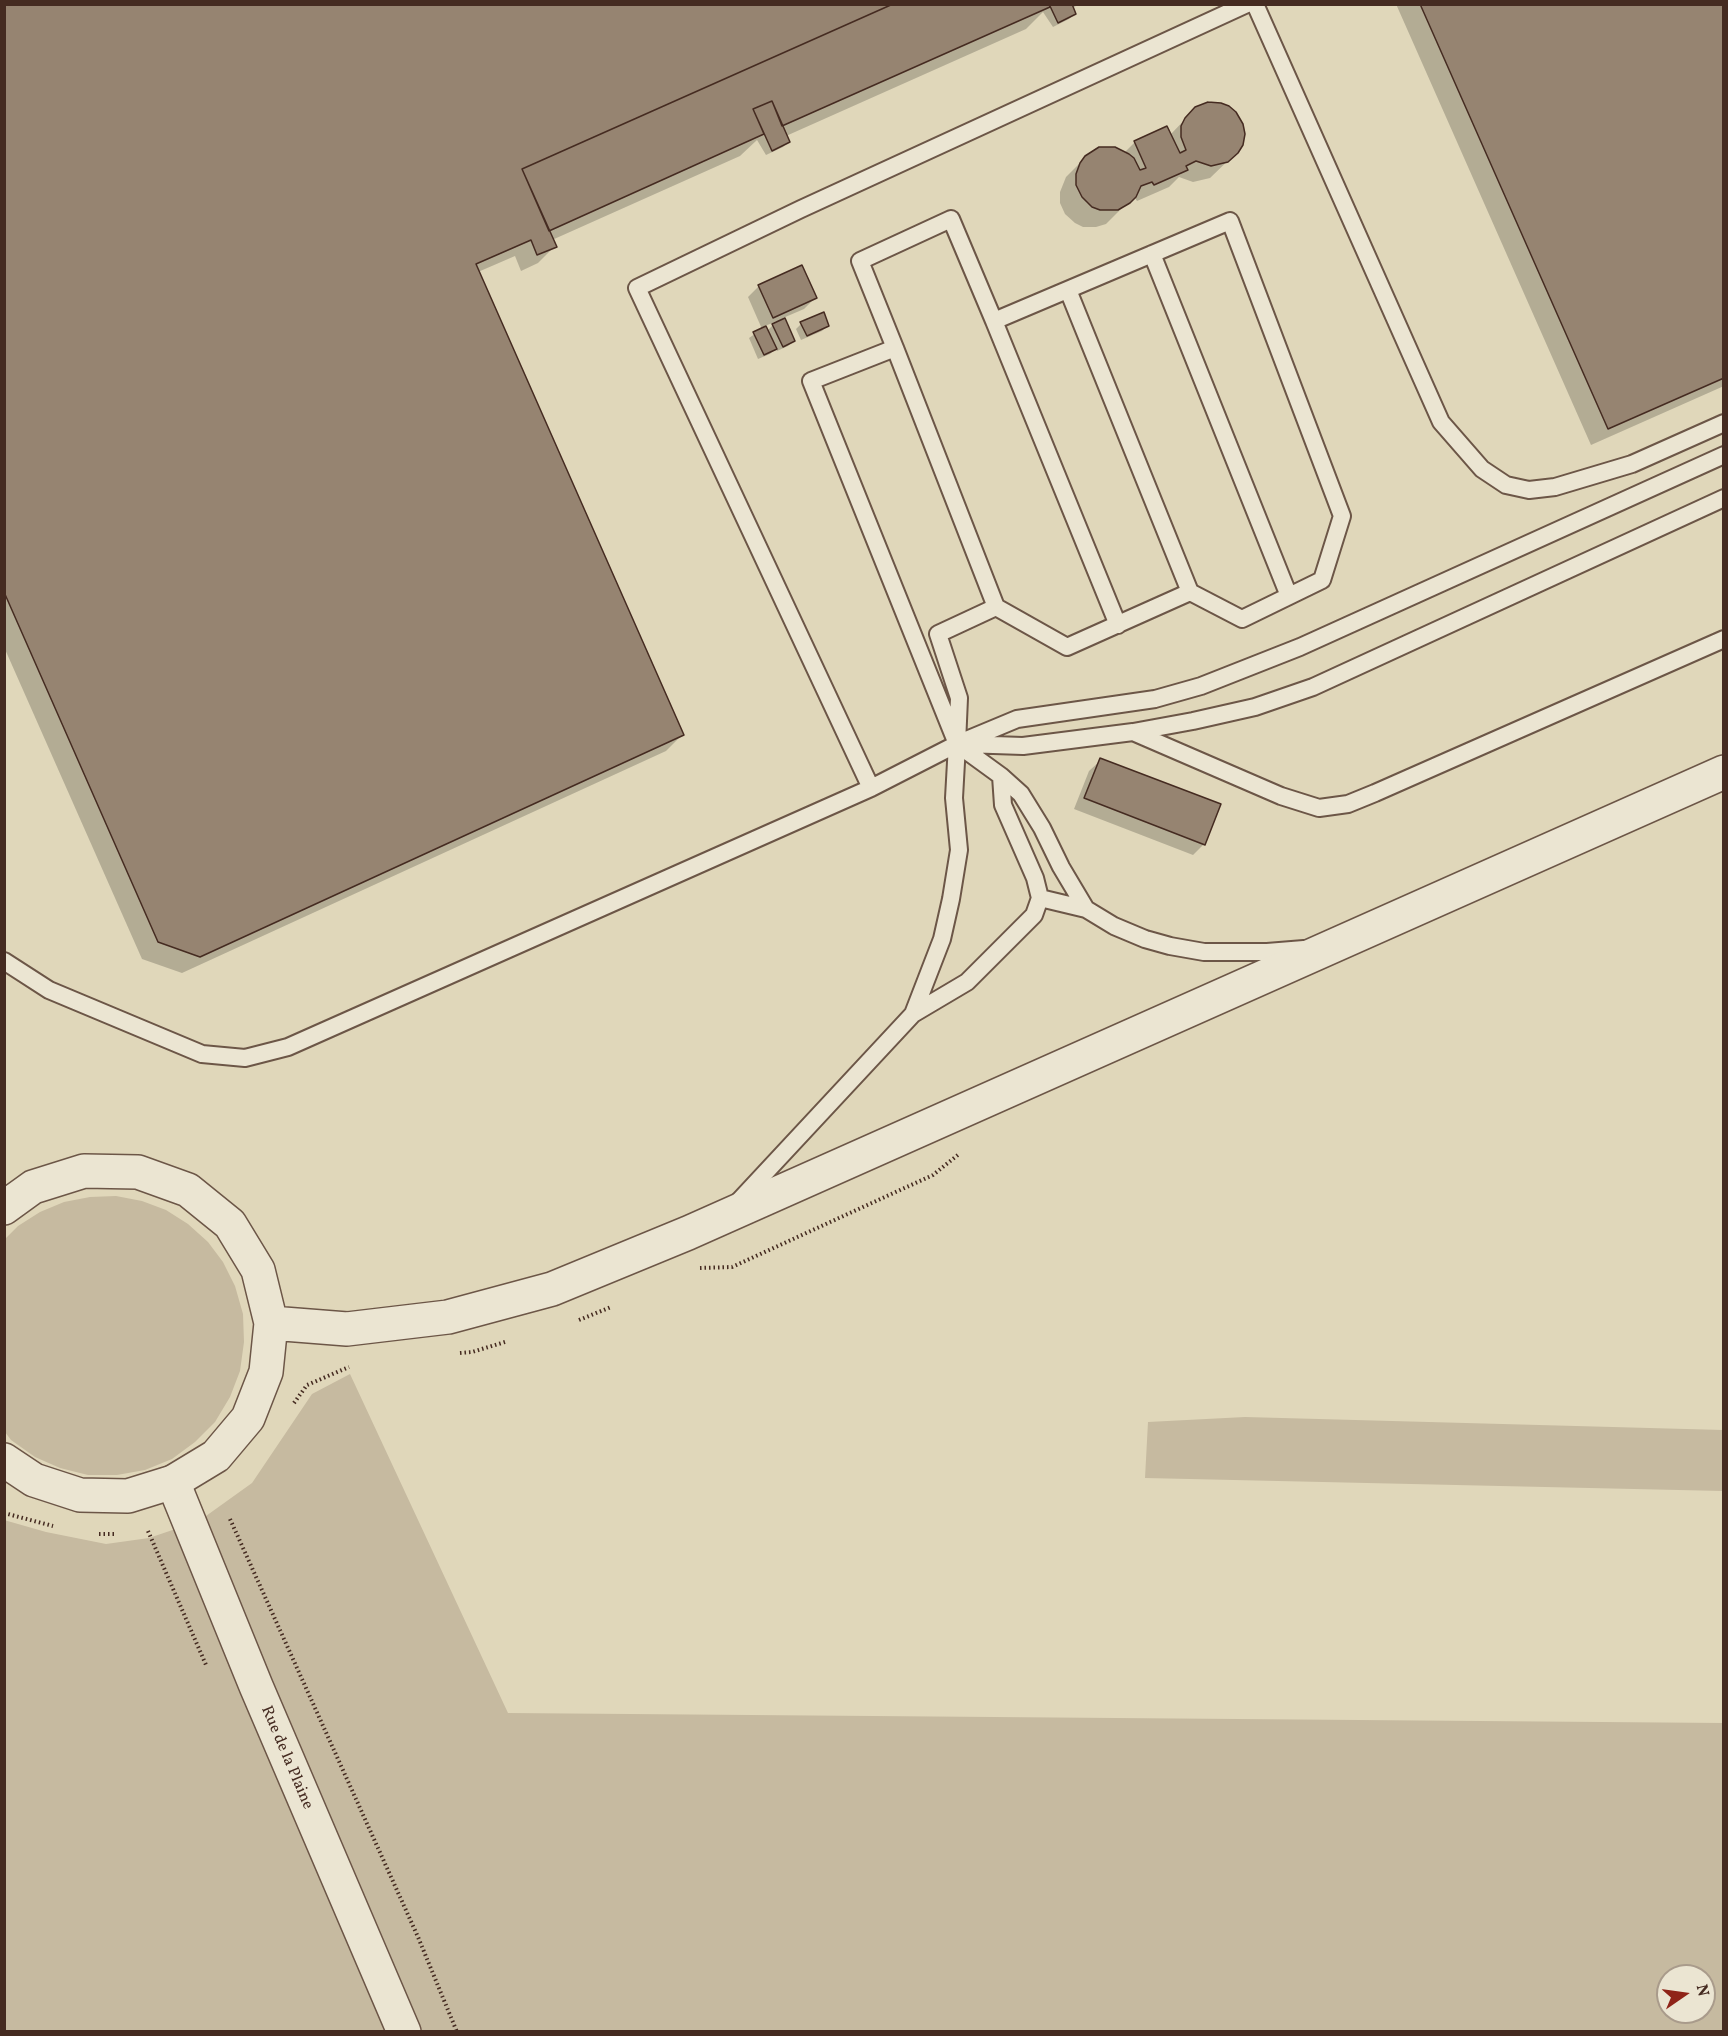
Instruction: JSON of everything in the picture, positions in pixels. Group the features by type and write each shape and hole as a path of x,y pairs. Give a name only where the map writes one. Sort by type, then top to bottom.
{"street":[{"path":"271,1323 347,1329 448,1317 552,1288 724,1217 1724,772"},
{"path":"4,1208 33,1187 84,1171 138,1172 188,1190 230,1224 258,1270 271,1323 266,1372 248,1418 216,1456 173,1482 128,1496 80,1495 34,1480 4,1460"},
{"name":"Rue de la Plaine","path":"173,1482 256,1686 404,2031"}],"lane":[{"path":"871,788 637,288 801,209 1247,4"},
{"path":"1255,4 1441,422 1482,469 1506,484 1521,489 1555,487 1632,464 1724,423"},
{"path":"1118,625 951,219 860,261 996,607 1067,647 1118,625 1190,592"},
{"path":"994,321 1230,221 1342,516 1322,580 1242,619 1190,592 1068,290"},
{"path":"1152,254 1288,596"},
{"path":"895,348 811,381 957,744 1001,776 1021,794 1086,909"},
{"path":"4,961 49,990 202,1054 245,1058 288,1047 871,788 957,744 1017,719 1155,699 1219,679 1300,647 1724,455"},
{"path":"957,744 1023,746 1133,732 1255,707 1313,687 1724,498"},
{"path":"913,1014 942,939 959,850 954,798 959,698 938,634 996,607"},
{"path":"1133,732 1281,796 1318,808 1348,804 1724,639"},
{"path":"724,1217 913,1014 967,982 1034,915 1040,898 1035,879 1002,805 1001,776"},
{"path":"1040,898 1086,909 1114,926 1144,939 1204,952 1267,952 1332,946"}],"path":[{"path":"228,1516 418,1937 457,2031"}],"shaded area":[{"path":"116,1196 142,1201 166,1210 188,1224 208,1242 223,1262 235,1286 243,1314 244,1342 240,1371 230,1397 215,1422 195,1442 172,1459 145,1470 117,1475 88,1475 60,1468 35,1457 11,1440 5,1432 5,1239 18,1226 40,1212 64,1202 90,1197"},
{"path":"350,1374 508,1713 1723,1723 1723,2031 5,2031 4,1520 46,1532 106,1544 149,1538 199,1521 252,1483 312,1394"},
{"path":"1245,1417 1723,1430 1723,1491 1145,1478 1148,1422"}],"building":[{"path":"4,4 893,4 522,169 557,247 537,255 531,240 476,264 684,735 200,957 158,942 4,592"},
{"path":"893,4 1049,4 1050,7 782,126 772,101 753,109 764,134 549,231 522,169"},
{"path":"1049,4 1072,4 1076,14 1058,23"},
{"path":"1420,4 1724,4 1724,378 1608,429"},
{"path":"772,101 790,142 772,151 753,109"},
{"path":"1208,102 1229,106 1236,112 1243,124 1245,134 1243,145 1228,162 1211,166 1196,161 1186,166 1188,170 1154,185 1152,182 1141,186 1136,197 1118,210 1100,210 1092,207 1082,197 1076,185 1076,174 1085,156 1099,147 1115,147 1134,158 1140,170 1146,168 1134,141 1167,126 1180,153 1186,150 1181,137 1181,126 1195,107"},
{"path":"802,265 817,298 773,318 758,285"},
{"path":"824,312 829,326 807,336 800,322"},
{"path":"785,318 795,341 783,347 772,324"},
{"path":"766,326 777,349 764,355 753,332"},
{"path":"1100,758 1221,804 1205,845 1084,798"}]}
